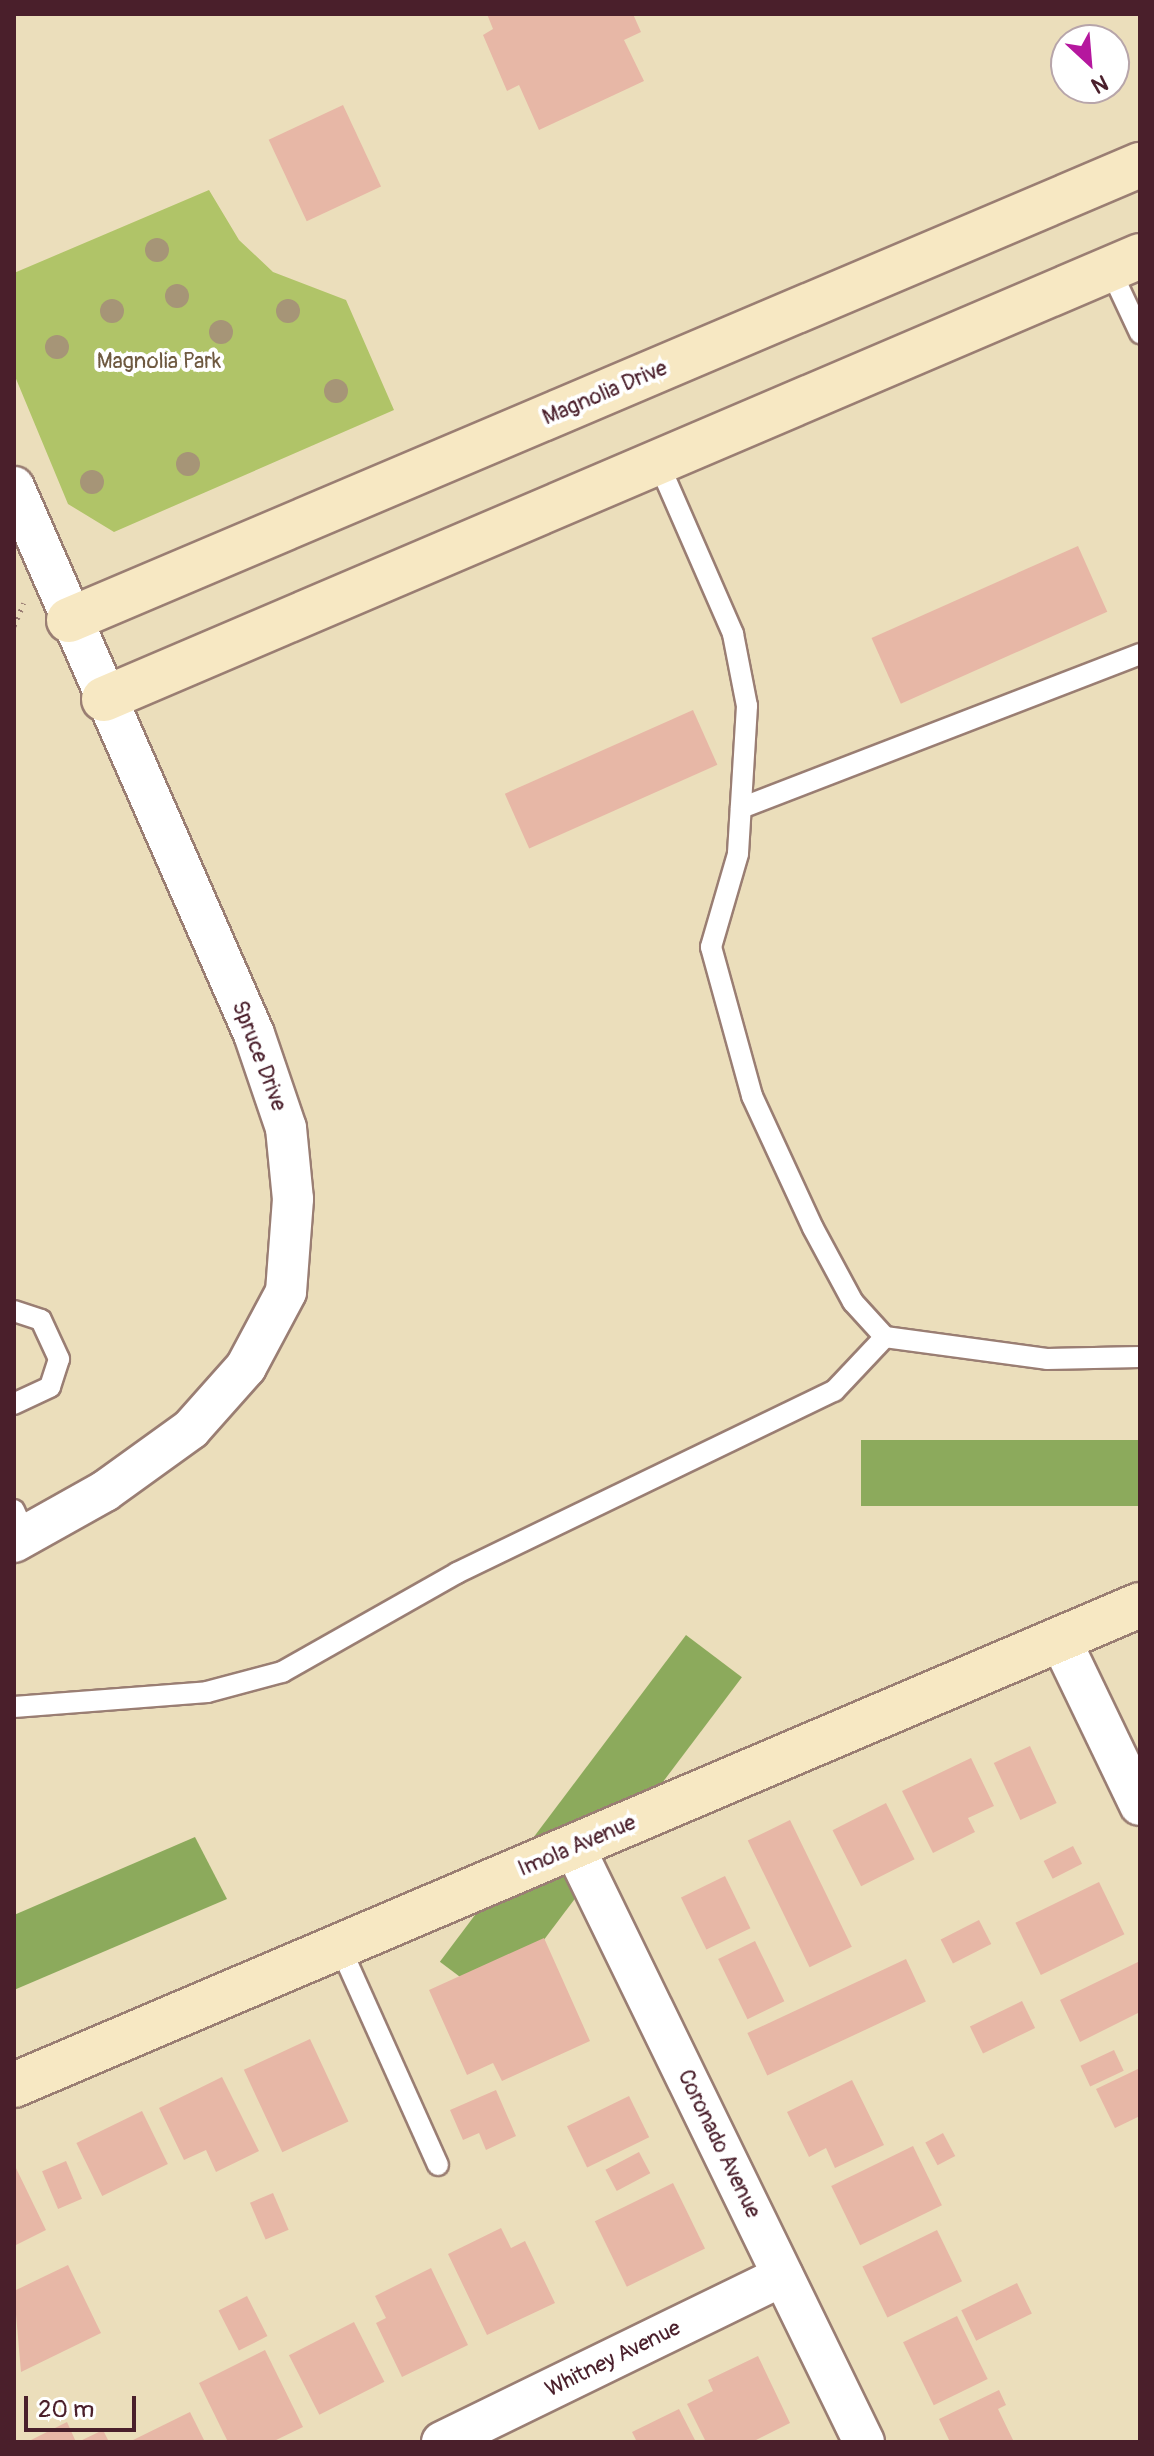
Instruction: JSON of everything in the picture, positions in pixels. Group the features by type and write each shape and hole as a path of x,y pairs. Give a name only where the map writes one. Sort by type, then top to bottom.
{"street":[{"name":"Magnolia Drive","path":"69,620 1140,165"},
{"path":"104,699 1125,262"},
{"name":"Spruce Drive","path":"14,487 69,620 272,1081 293,1199 286,1292 246,1367 191,1429 18,1529"},
{"name":"Imola Avenue","path":"14,2085 1140,1605"},
{"path":"1060,1639 1140,1805"},
{"name":"Coronado Avenue","path":"574,1847 864,2442"},
{"name":"Whitney Avenue","path":"442,2442 783,2276"}],"lane":[{"path":"1125,262 1140,333"},
{"path":"658,462 733,634 747,706 738,854 711,947 738,1047 792,1189 853,1302 885,1337 1047,1359 1140,1357"},
{"path":"741,808 1140,654"},
{"path":"14,1311 41,1320 59,1359 50,1387 14,1404"},
{"path":"14,1707 207,1692 282,1672 457,1573 834,1391 885,1337"},
{"path":"340,1947 438,2165"}],"path":[{"path":"14,626 26,598"}],"green space":[{"name":"Magnolia Park","path":"209,190 239,240 273,272 346,300 394,410 114,532 68,504 14,374 14,273"},
{"path":"861,1440 1140,1440 1140,1506 861,1506"},
{"path":"686,1635 742,1677 496,2004 440,1962"},
{"path":"195,1837 227,1899 14,1990 14,1915"}],"building":[{"path":"487,14 633,14 641,32 624,40 644,81 539,130 519,85 507,91 483,35 493,29"},
{"path":"343,105 381,187 307,221 269,140"},
{"path":"1078,546 1107,612 901,704 872,638"},
{"path":"693,710 717,765 529,849 505,794"},
{"path":"1030,1746 1057,1803 1020,1820 994,1763"},
{"path":"971,1758 994,1806 968,1818 975,1832 933,1853 902,1791"},
{"path":"886,1803 915,1859 861,1886 833,1830"},
{"path":"790,1820 852,1947 810,1967 748,1841"},
{"path":"1073,1846 1082,1864 1053,1879 1044,1861"},
{"path":"725,1876 750,1928 706,1950 681,1897"},
{"path":"1099,1882 1124,1934 1041,1975 1015,1923"},
{"path":"979,1920 991,1944 953,1964 941,1940"},
{"path":"544,1938 590,2041 502,2081 493,2063 467,2075 429,1990"},
{"path":"755,1941 784,2001 748,2019 718,1959"},
{"path":"906,1959 926,2002 767,2076 747,2033"},
{"path":"1140,1961 1140,2012 1080,2042 1060,2000"},
{"path":"1022,2001 1035,2028 983,2053 970,2026"},
{"path":"310,2039 348,2121 282,2152 244,2070"},
{"path":"1114,2050 1124,2071 1090,2086 1080,2066"},
{"path":"1140,2068 1140,2116 1115,2128 1096,2089"},
{"path":"222,2077 259,2151 216,2172 206,2150 184,2160 159,2108"},
{"path":"852,2080 884,2145 835,2168 826,2148 809,2157 787,2112"},
{"path":"496,2090 516,2136 486,2150 479,2133 463,2140 450,2110"},
{"path":"629,2096 649,2137 587,2168 567,2126"},
{"path":"142,2111 168,2164 102,2196 76,2143"},
{"path":"943,2133 955,2156 938,2165 925,2142"},
{"path":"913,2146 942,2205 860,2245 831,2186"},
{"path":"639,2152 650,2173 617,2191 605,2170"},
{"path":"66,2161 82,2199 58,2209 42,2171"},
{"path":"14,2164 46,2230 14,2246"},
{"path":"673,2183 705,2249 627,2287 595,2221"},
{"path":"273,2193 289,2230 266,2240 250,2203"},
{"path":"501,2228 511,2248 525,2241 555,2303 487,2335 448,2254"},
{"path":"937,2230 962,2281 887,2318 862,2266"},
{"path":"68,2265 101,2333 21,2372 14,2291"},
{"path":"431,2268 468,2345 402,2377 376,2323 386,2318 375,2296"},
{"path":"1017,2283 1032,2314 976,2341 961,2310"},
{"path":"247,2296 267,2336 239,2351 218,2311"},
{"path":"957,2316 988,2379 934,2405 903,2342"},
{"path":"354,2322 384,2382 319,2415 289,2355"},
{"path":"265,2350 303,2427 272,2442 228,2442 199,2383"},
{"path":"758,2356 790,2423 752,2442 706,2442 687,2404 713,2391 708,2380"},
{"path":"999,2390 1006,2405 998,2409 1014,2442 950,2442 939,2419"},
{"path":"679,2409 696,2442 637,2442 632,2432"},
{"path":"190,2412 205,2442 129,2442"},
{"path":"67,2422 76,2442 27,2442"},
{"path":"103,2430 109,2442 78,2442"}]}
